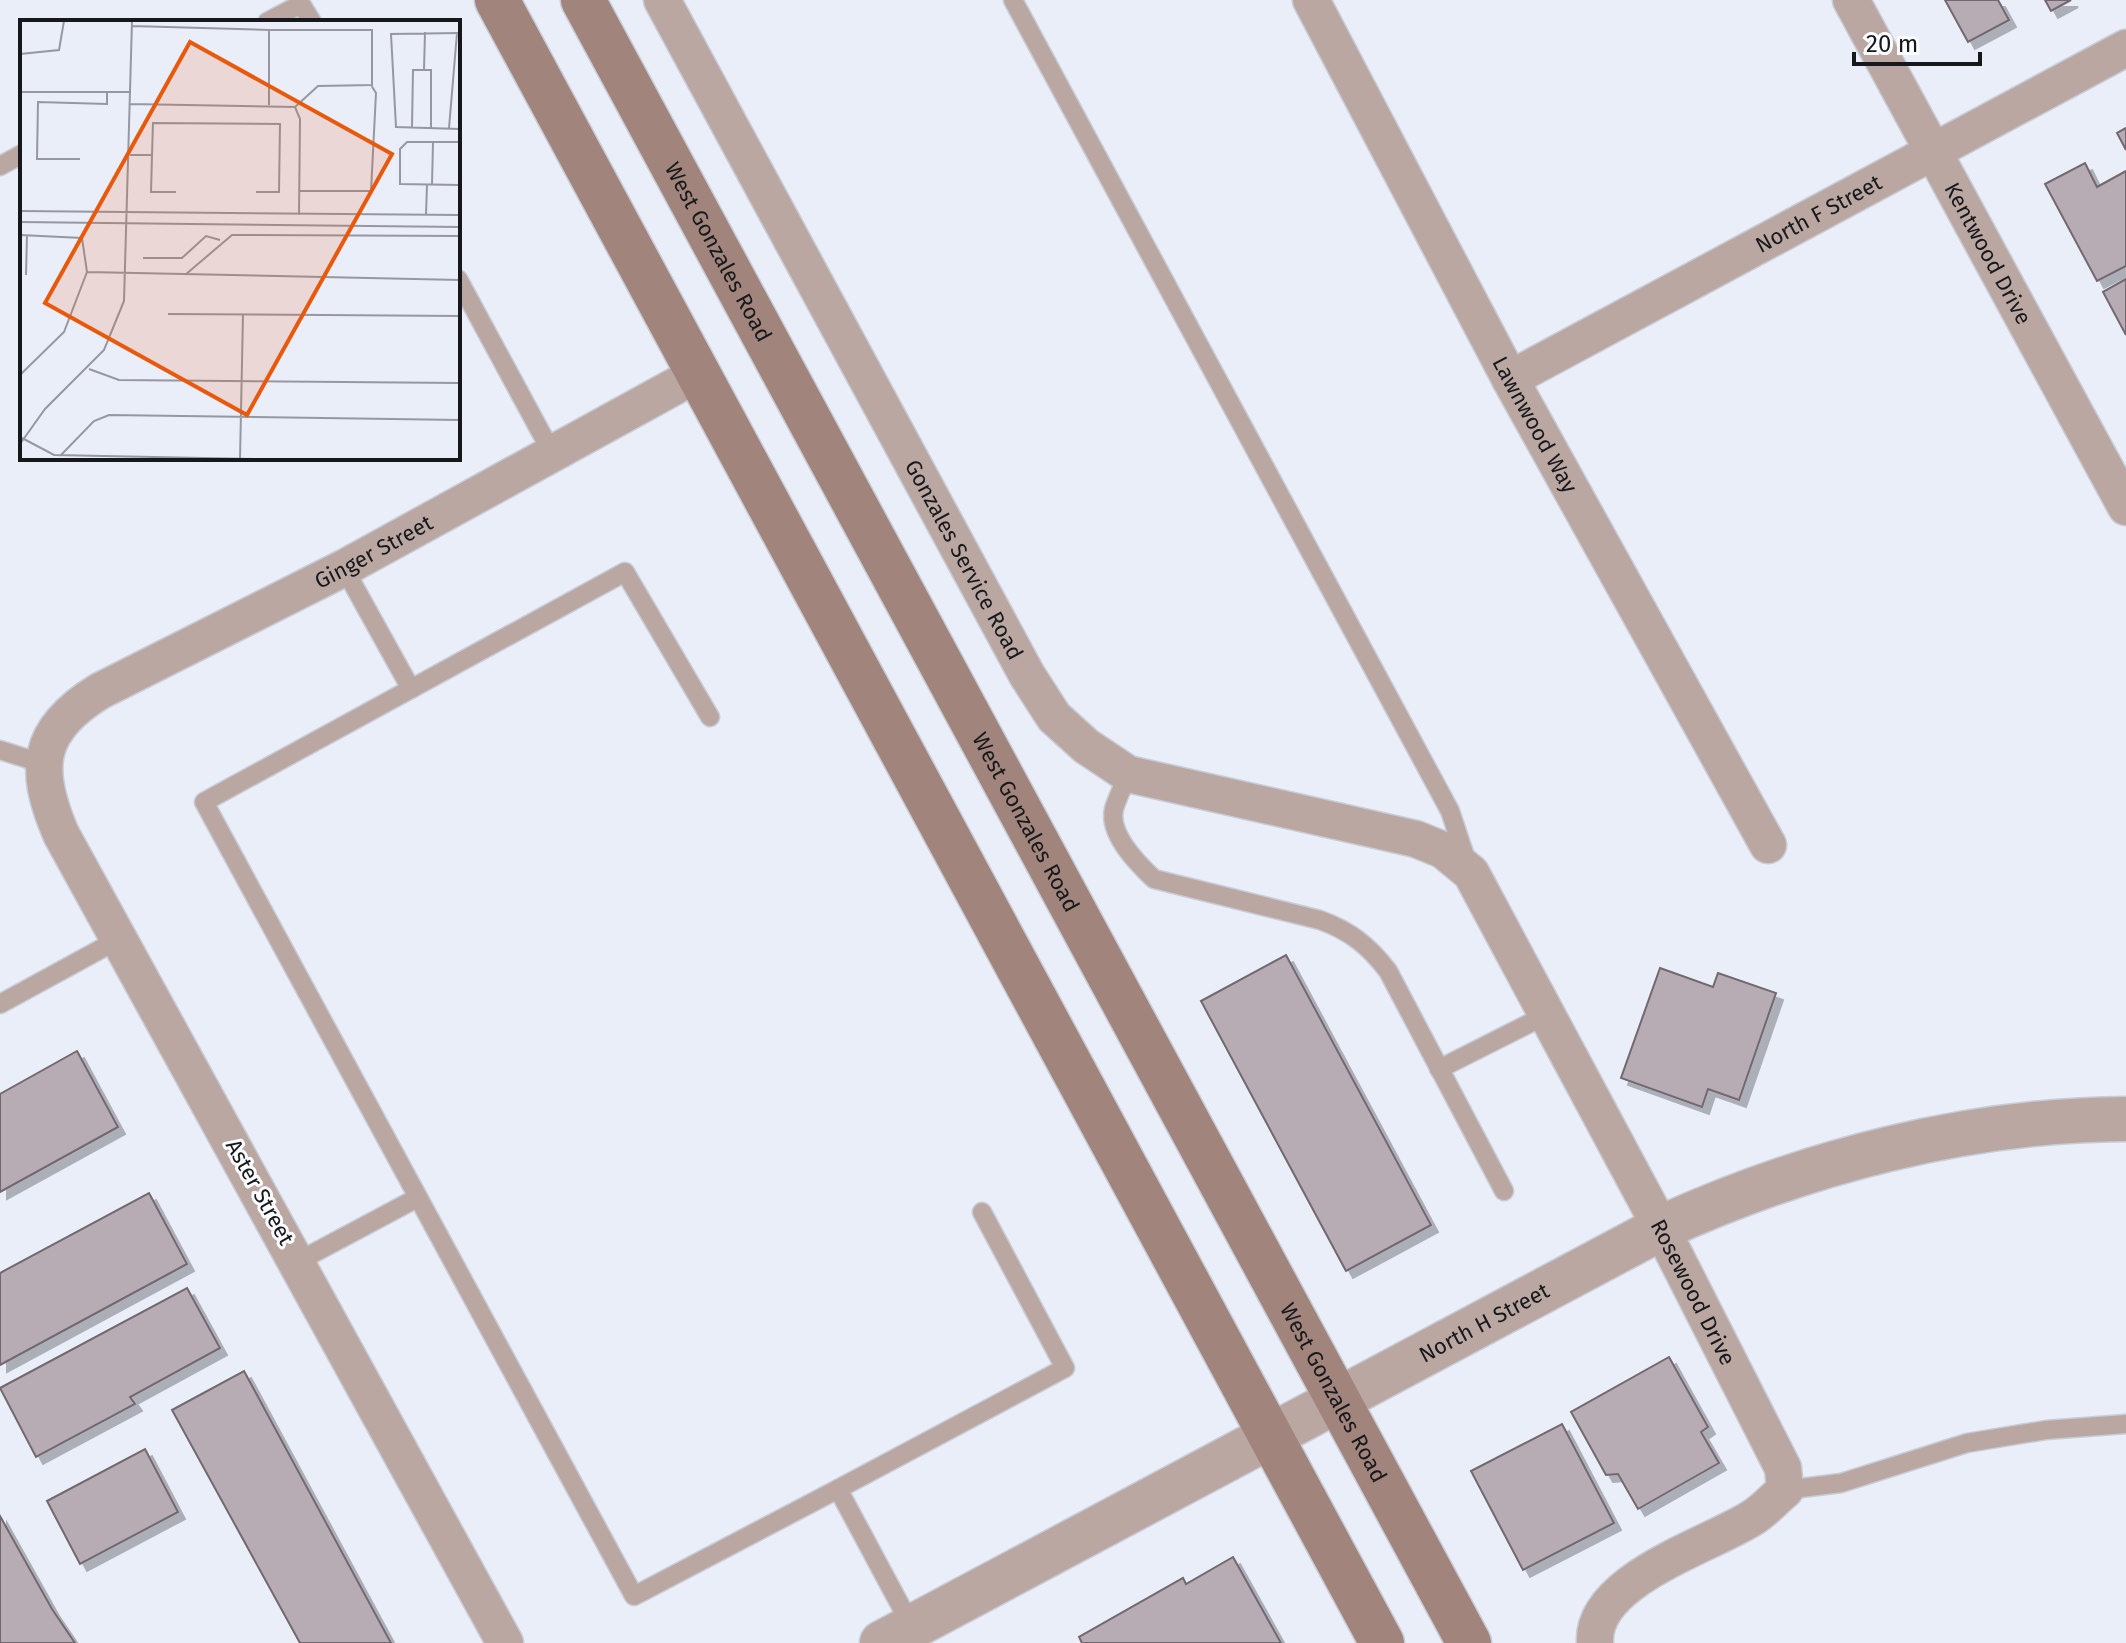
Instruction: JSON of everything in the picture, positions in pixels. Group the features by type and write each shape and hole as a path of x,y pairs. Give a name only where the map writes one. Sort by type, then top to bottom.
{"main road":[{"path":"497,0 701,372 1051,1034 1382,1643"},
{"name":"West Gonzales Road","path":"583,0 1469,1643"}],"street":[{"name":"Gonzales Service Road","path":"662,0 1027,675 1054,717 1086,746 1128,774 1416,839 1443,850 1471,873"},
{"name":"Lawnwood Way","path":"1311,0 1510,379 1768,845"},
{"name":"Kentwood Drive","path":"1851,0 2126,507"},
{"name":"North F Street","path":"1510,379 2126,48"},
{"name":"Ginger Street","path":"48,749 74,707 100,691 344,568 701,372"},
{"name":"Aster Street","path":"48,749 45,796 61,834 121,938 505,1643"},
{"name":"Rosewood Drive","path":"1471,873 1661,1228 1783,1468 1785,1490"},
{"name":"North H Street","path":"897,1635 1661,1228 1721,1200 1837,1162 1928,1139 2069,1119 2126,1119"},
{"path":"1595,1643 1603,1609 1628,1584 1755,1517 1785,1490"}],"lane":[{"path":"1013,0 1450,811 1471,873"},
{"path":"271,20 301,4 311,20"},
{"path":"0,166 20,155"},
{"path":"460,283 552,453"},
{"path":"344,568 411,689"},
{"path":"710,717 625,572 204,802 634,1596 1065,1368 982,1212"},
{"path":"0,750 48,749"},
{"path":"1128,774 1114,810 1114,821 1134,860 1154,879 1345,929 1369,947 1388,971 1504,1191"},
{"path":"0,1004 121,938"},
{"path":"1439,1069 1546,1015"},
{"path":"297,1262 417,1198"},
{"path":"1785,1490 1841,1483 1967,1443 2046,1430 2126,1424"},
{"path":"838,1489 897,1635"}],"building":[{"path":"1945,0 1998,0 2009,20 1968,42"},
{"path":"2045,0 2071,0 2051,11"},
{"path":"2126,128 2126,150 2117,133"},
{"path":"2085,163 2097,187 2126,171 2126,266 2097,281 2045,184"},
{"path":"2126,279 2126,335 2103,292"},
{"path":"1286,955 1431,1225 1346,1271 1201,1001"},
{"path":"1660,968 1713,987 1718,973 1776,993 1739,1100 1708,1089 1702,1107 1621,1078"},
{"path":"77,1051 118,1127 0,1192 0,1094"},
{"path":"149,1193 187,1264 0,1365 0,1273"},
{"path":"187,1288 220,1348 130,1397 135,1404 36,1457 0,1388"},
{"path":"1669,1357 1708,1427 1701,1432 1719,1463 1638,1509 1618,1474 1606,1475 1571,1412"},
{"path":"244,1371 391,1643 300,1643 172,1410"},
{"path":"1562,1424 1614,1523 1523,1570 1471,1471"},
{"path":"145,1449 178,1512 80,1564 47,1501"},
{"path":"0,1516 52,1609 75,1643 0,1643"},
{"path":"1233,1557 1281,1643 1082,1643 1079,1637 1183,1578 1186,1584"}]}
